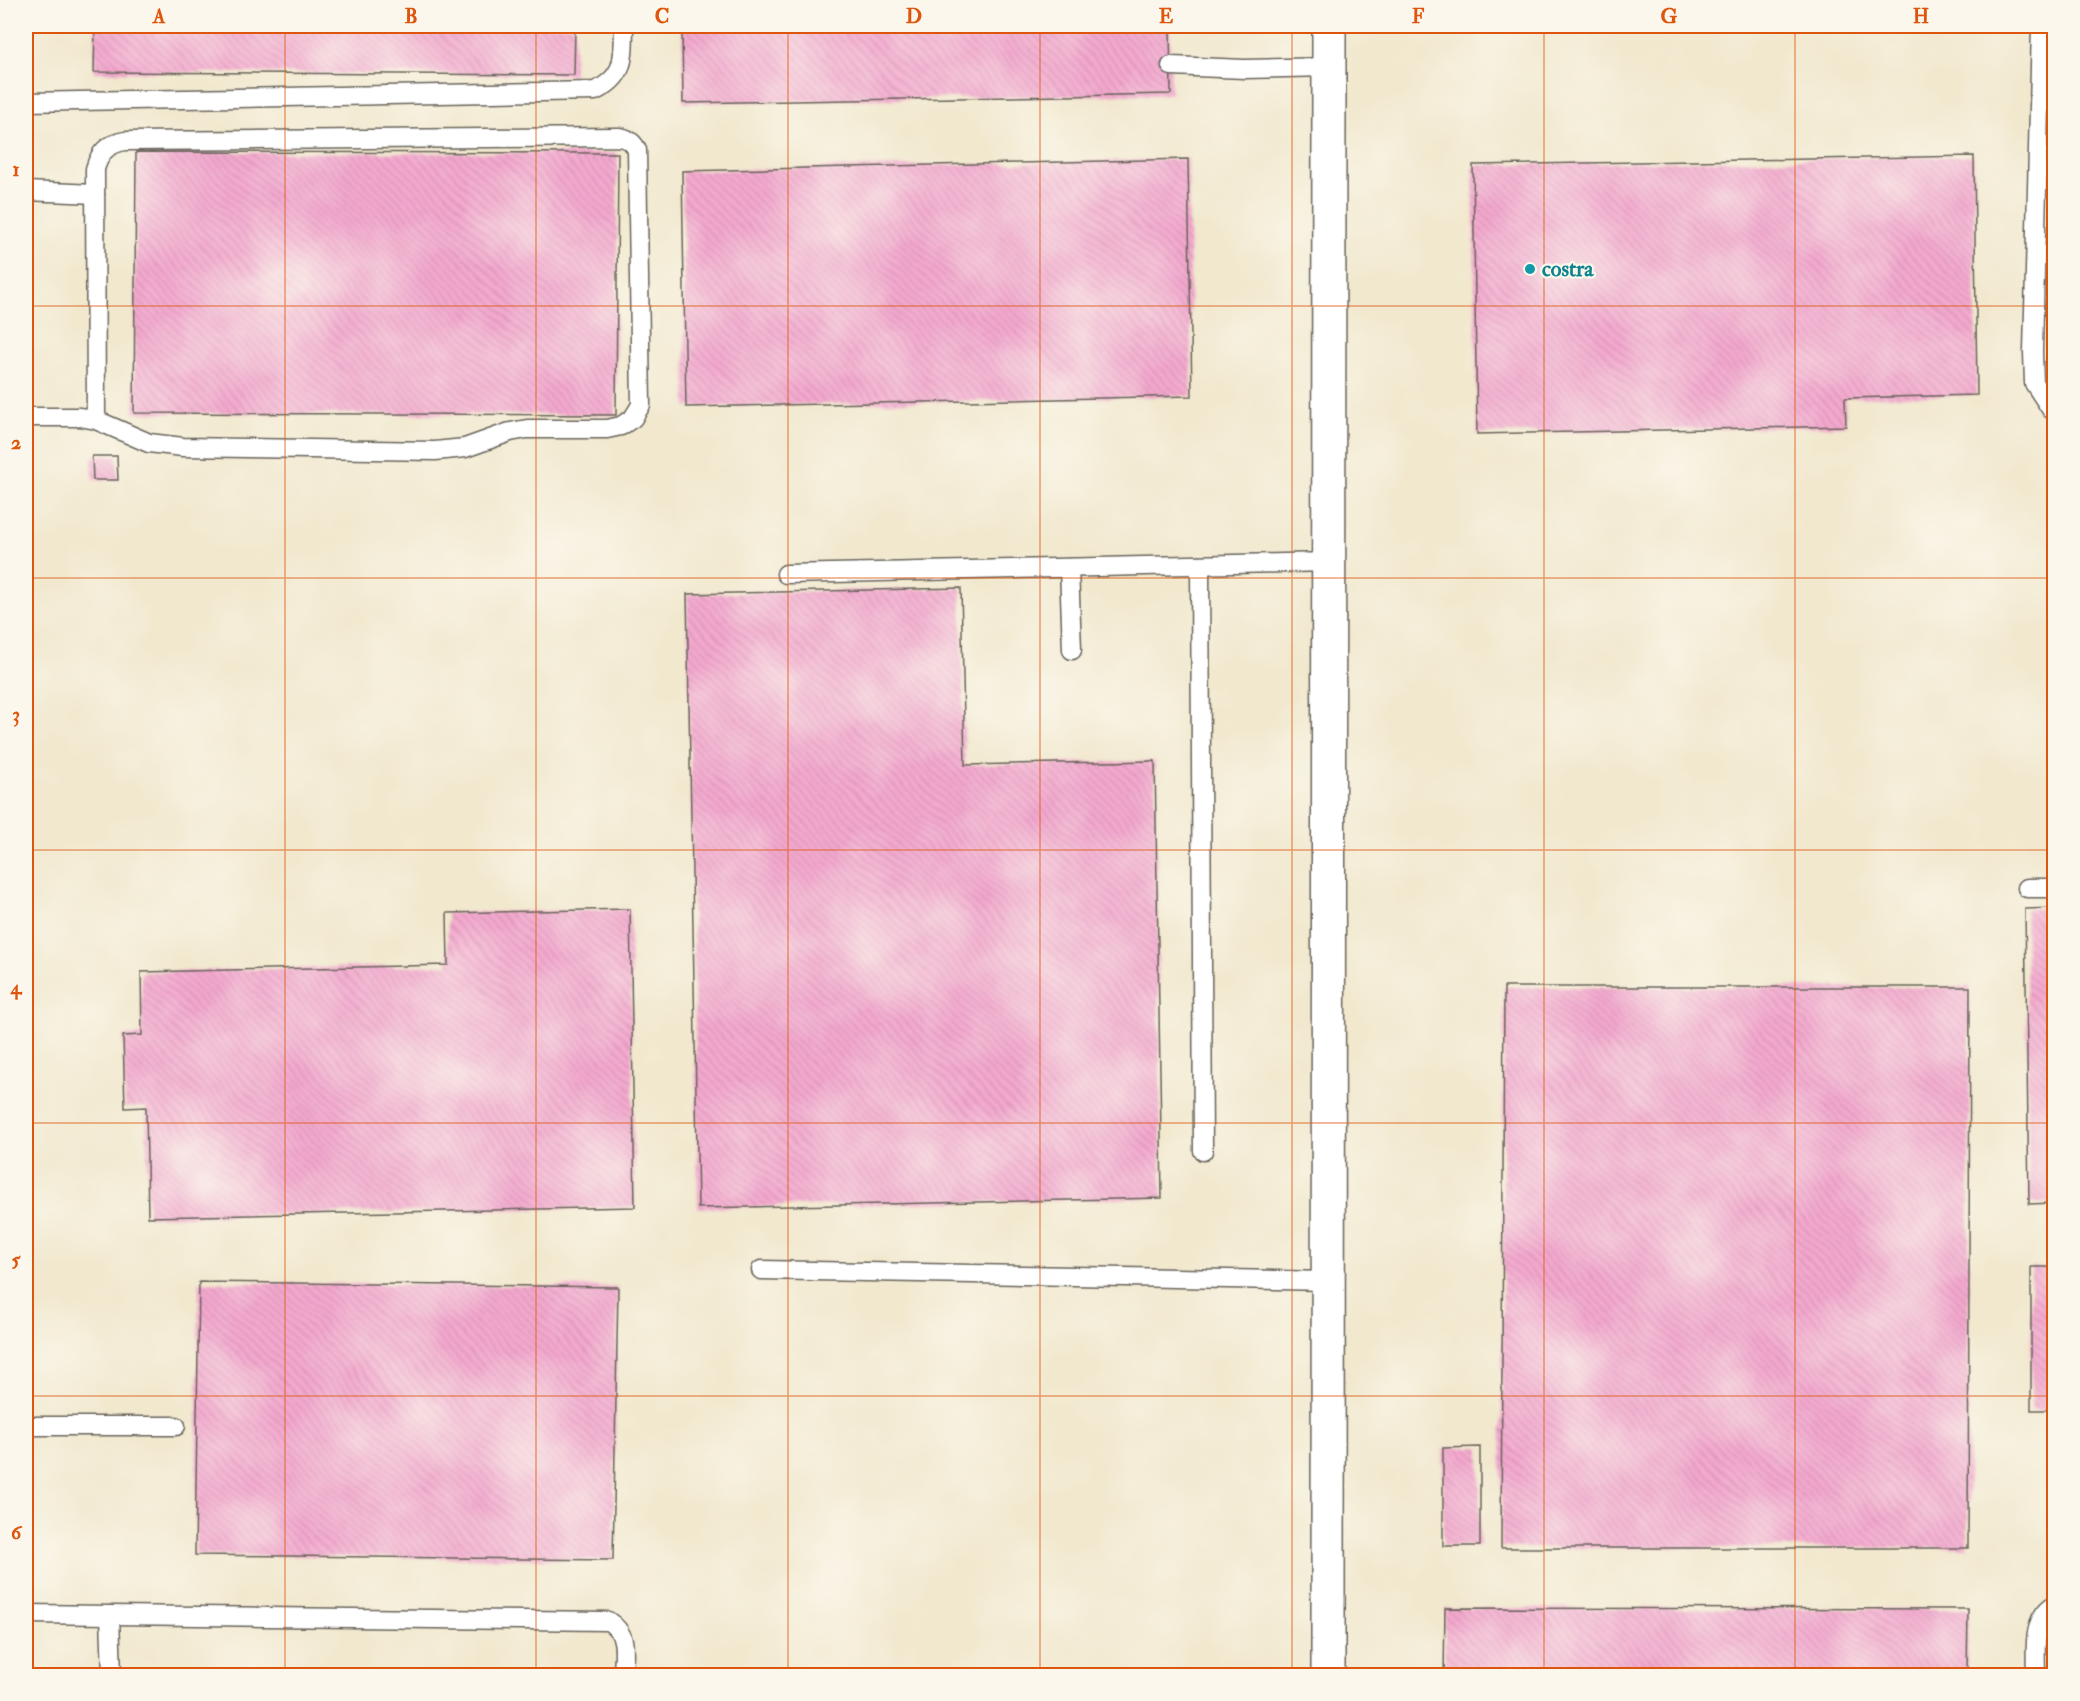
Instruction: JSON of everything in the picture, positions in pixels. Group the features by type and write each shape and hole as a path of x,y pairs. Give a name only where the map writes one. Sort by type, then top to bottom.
{"street":[{"path":"1328,1676 1329,26"}],"lane":[{"path":"26,102 595,91 615,78 620,68 623,57 624,26"},
{"path":"2041,26 2034,383 2051,409 2055,411"},
{"path":"1171,66 1245,69 1329,67"},
{"path":"26,417 80,417 96,420 133,438 166,447 435,451 465,447 510,432 527,429 607,429 621,426 633,418 641,405 642,390 637,150 627,138 125,141 114,143 98,158 95,169 96,420"},
{"path":"26,191 95,194"},
{"path":"786,574 1329,562"},
{"path":"1200,565 1203,1151"},
{"path":"1069,568 1071,650"},
{"path":"2027,888 2055,888"},
{"path":"761,1270 1329,1281"},
{"path":"26,1426 176,1426"},
{"path":"2036,1676 2037,1628 2047,1610 2055,1605"},
{"path":"26,1614 608,1622 618,1628 624,1638 623,1676"},
{"path":"111,1615 111,1676"}],"building":[{"path":"95,26 575,26 574,75 94,72"},
{"path":"682,26 1170,26 1171,94 683,103"},
{"path":"136,152 618,153 616,415 134,413"},
{"path":"1974,156 1977,395 1845,398 1846,426 1477,434 1473,165"},
{"path":"1188,159 1192,396 686,407 682,171"},
{"path":"92,456 117,456 118,480 93,480"},
{"path":"961,588 965,765 1155,761 1162,1198 698,1208 687,594"},
{"path":"2054,908 2054,1203 2029,1204 2025,909"},
{"path":"630,909 635,1207 148,1217 146,1107 125,1108 123,1036 142,1035 141,972 448,965 447,913"},
{"path":"1504,987 1970,987 1968,1548 1501,1548"},
{"path":"2031,1267 2054,1267 2054,1410 2031,1410"},
{"path":"199,1282 618,1287 613,1560 195,1555"},
{"path":"1480,1447 1480,1546 1443,1546 1443,1448"},
{"path":"1445,1608 1968,1609 1967,1676 1444,1676"}],"place":[{"name":"costra","path":"1530,269"}]}
